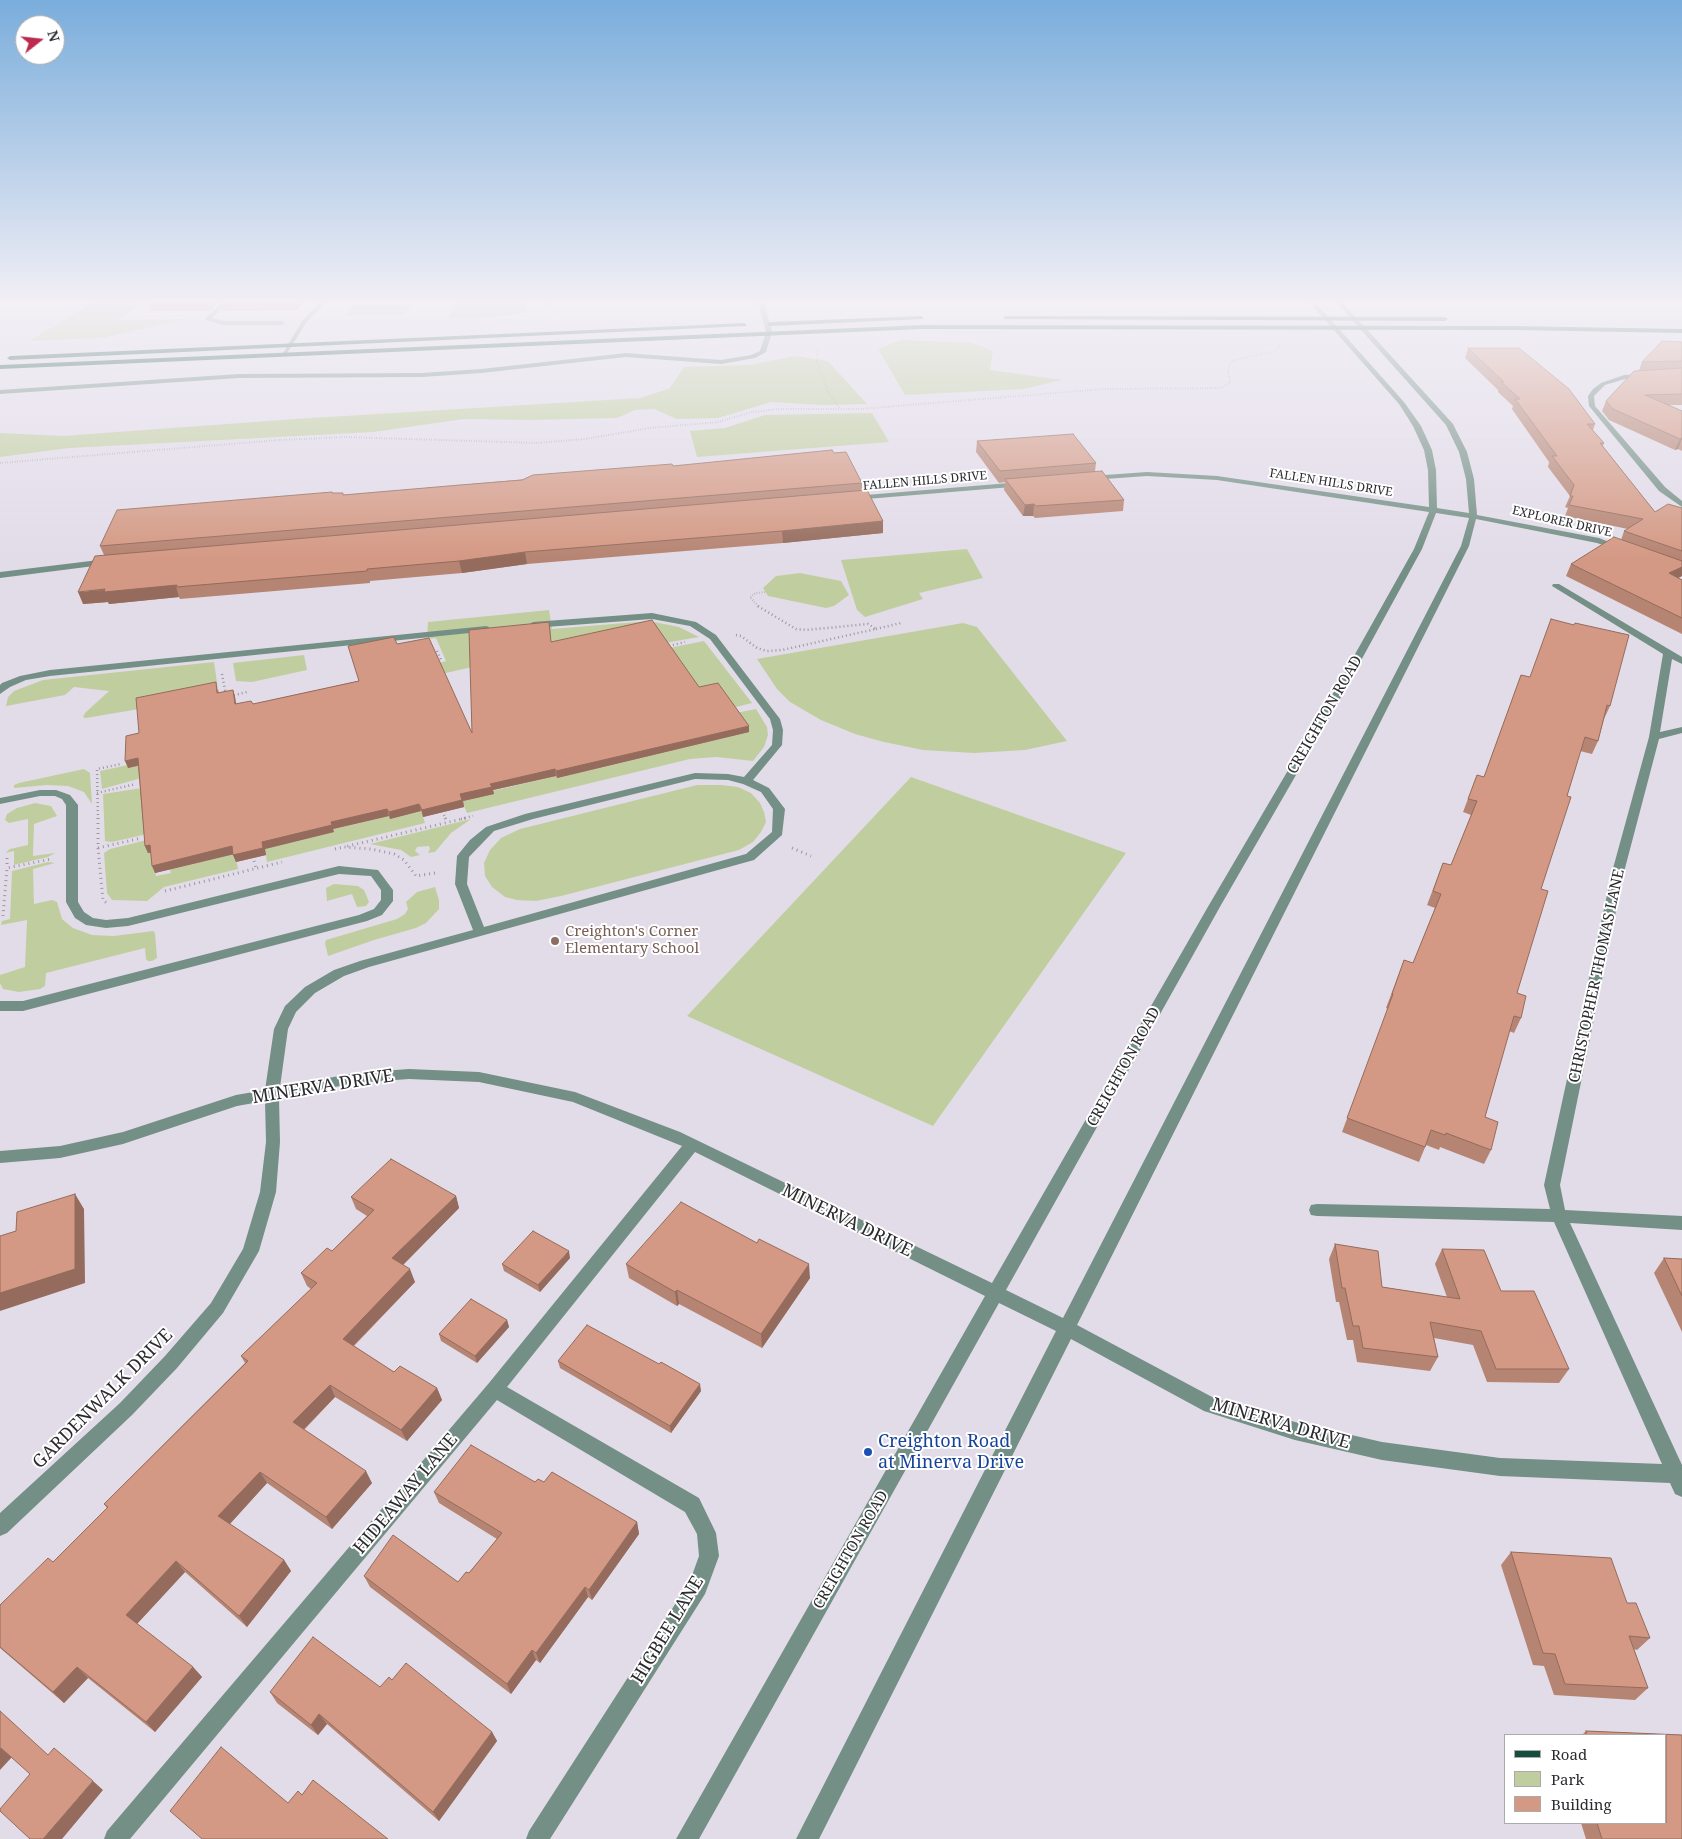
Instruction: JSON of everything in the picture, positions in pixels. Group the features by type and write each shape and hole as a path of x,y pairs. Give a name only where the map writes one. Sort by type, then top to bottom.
{"street":[{"path":"0,392 63,388"},
{"name":"CREIGHTON ROAD","path":"687,1839 1215,905 1336,698 1418,549 1434,510 1432,470 1428,450 1417,426 1402,403 1388,388"},
{"path":"806,1839 1465,546 1472,517 1470,479 1463,452 1449,424 1417,388"},
{"path":"1598,388 1591,396 1592,406 1662,489 1672,499 1682,505"},
{"name":"FALLEN HILLS DRIVE","path":"1085,478 1147,474 1217,478 1434,510"},
{"name":"FALLEN HILLS DRIVE","path":"846,499 1035,483"},
{"name":"EXPLORER DRIVE","path":"1434,510 1555,531 1599,541 1630,551"},
{"path":"0,575 118,561"},
{"path":"1556,586 1682,662"},
{"path":"480,931 462,884 463,856 474,842 490,829 529,816 695,776 728,777 746,781 777,745 778,730 775,719 713,636 693,624 652,616 527,626"},
{"path":"0,692 6,686 23,678 50,672 498,628"},
{"name":"CHRISTOPHER THOMAS LANE","path":"1668,653 1654,737 1618,872 1552,1185 1559,1216 1680,1478"},
{"path":"1654,737 1682,730"},
{"name":"GARDENWALK DRIVE","path":"0,1526 126,1409 171,1362 217,1308 250,1251 268,1192 273,1142 272,1093 281,1030 290,1009 310,990 339,972 750,857 778,833 779,809 765,790 746,781"},
{"path":"0,801 40,793 56,792 66,797 72,805 72,902 79,914 90,922 106,924 128,922 339,870 374,874 382,880 387,890 387,901 378,912 363,918 23,1006 0,1006"},
{"name":"MINERVA DRIVE","path":"0,1157 60,1152 123,1138 194,1113 272,1093 355,1078 400,1074 479,1077 575,1097 674,1136 1067,1328 1210,1405 1295,1431 1382,1451 1500,1467 1680,1478"},
{"name":"HIDEAWAY LANE","path":"115,1839 495,1389 692,1146"},
{"path":"1317,1210 1559,1216 1682,1223"},
{"name":"HIGBEE LANE","path":"495,1389 692,1505 706,1532 708,1556 698,1587 537,1839"}],"path":[{"path":"0,463 279,440 346,437 537,443 585,439 650,428 718,422 752,412 778,409 860,409 946,401 1023,397 1104,388 1220,388"},
{"path":"766,592 756,593 750,598 756,605 796,629 806,630 868,624 876,629"},
{"path":"713,636 723,634 740,636 757,648 767,651 782,650 901,623"},
{"path":"219,656 226,696 247,692"},
{"path":"112,906 103,900 98,848 97,769 121,764"},
{"path":"97,794 136,784"},
{"path":"444,815 447,822"},
{"path":"326,851 475,816"},
{"path":"98,848 141,838"},
{"path":"344,847 370,849 394,854 404,860 416,876 435,873"},
{"path":"792,848 811,856"},
{"path":"3,916 7,858"},
{"path":"7,868 54,858"},
{"path":"254,860 256,868"},
{"path":"161,894 168,889 290,860"}],"green space":[{"path":"852,388 867,404 823,405 771,402 718,418 677,419 654,409 635,410 617,418 464,419 373,432 69,448 0,457 0,433 63,436 295,419 640,398 669,389"},
{"path":"901,388 1028,388 1023,389 905,395"},
{"path":"872,413 889,442 697,457 690,431 725,428 765,415"},
{"path":"967,549 983,578 919,593 923,599 865,617 857,610 841,560"},
{"path":"800,573 841,581 849,595 834,606 826,608 768,596 763,588 776,576"},
{"path":"549,610 552,629 649,621 679,627 699,637 665,643 499,661 428,677 439,663 446,661 436,638 427,639 428,622"},
{"path":"963,623 977,627 1067,741 1025,750 974,753 923,750 884,742 855,734 821,720 790,702 777,689 757,659"},
{"path":"704,641 752,703 732,708 586,720 669,648"},
{"path":"304,655 307,670 252,682 236,681 233,663"},
{"path":"214,662 218,689 139,709 83,717 109,691 74,687 65,695 6,706 8,697 14,691 43,680"},
{"path":"756,709 767,727 768,735 764,747 753,761 716,757 690,759 467,813 462,801 493,794 492,791 556,776 557,778 736,713"},
{"path":"144,764 145,777 102,789 100,771 128,765 128,768"},
{"path":"84,769 90,773 92,804 84,792 68,786 47,785 14,788 14,785 19,783"},
{"path":"911,777 1126,853 933,1126 687,1016"},
{"path":"697,785 738,787 751,793 760,803 766,822 753,842 739,850 536,901 505,897 492,887 485,876 484,863 490,850 501,838 520,829"},
{"path":"142,788 147,834 112,842 105,841 103,794"},
{"path":"35,803 51,806 57,816 34,824 33,856 55,853 48,857 14,865 14,851 5,853 10,849 28,845 28,819 9,823 5,820 7,814 17,808"},
{"path":"421,811 425,823 267,862 265,849 334,832 333,829 389,816 391,819"},
{"path":"471,819 451,833 435,852 428,853 429,846 417,847 415,851 420,855 411,857 401,850 370,844"},
{"path":"147,840 153,852 156,876 171,873 170,869 235,854 238,869 164,887 147,901 112,900 107,893 104,853 110,849"},
{"path":"48,862 55,863 33,869 34,904 52,900 57,902 62,919 73,928 92,935 114,936 153,931 155,933 157,958 148,961 145,948 46,973 45,986 40,989 19,992 3,989 0,983 0,975 25,967 27,920 1,925 2,921 10,919 12,871"},
{"path":"334,884 358,886 364,890 369,902 366,906 357,907 352,894 327,901 326,888"},
{"path":"435,887 439,900 439,909 426,923 416,928 328,956 326,940 397,919 405,914 408,909 406,902 417,892"}],"building":[{"path":"1508,388 1569,389 1595,424 1587,424 1604,443 1600,443 1655,512 1668,504 1682,508 1682,551 1624,531 1643,519 1569,505 1573,496 1570,496 1574,485 1552,456 1557,456 1515,399 1520,399"},
{"path":"1618,388 1682,388 1682,394 1645,395 1682,411 1682,438 1680,439 1613,409 1606,401"},
{"path":"1073,434 1096,463 1000,471 977,441"},
{"path":"832,450 834,453 846,452 862,483 100,546 117,510 332,492 343,493 343,495 522,480 533,475 672,464 673,466"},
{"path":"1102,471 1124,500 1036,506 1034,504 1025,505 1005,479"},
{"path":"867,490 883,521 525,552 459,561 367,569 367,571 176,587 177,585 104,592 105,589 78,592 95,556"},
{"path":"1614,537 1682,561 1682,567 1669,573 1682,580 1682,618 1571,564"},
{"path":"1551,619 1629,635 1610,706 1607,705 1598,741 1585,737 1567,796 1571,797 1541,889 1548,891 1517,993 1526,996 1521,1018 1514,1016 1485,1117 1498,1122 1491,1150 1446,1133 1445,1135 1431,1130 1425,1147 1347,1118 1404,960 1413,963 1441,894 1433,891 1443,863 1451,865 1477,801 1468,799 1477,775 1484,777 1521,675 1530,677"},
{"path":"652,620 699,687 718,683 749,726 556,771 555,769 490,784 492,787 460,794 462,800 422,810 419,804 389,812 387,809 331,822 332,825 262,842 263,848 233,855 232,846 152,866 150,845 145,846 138,758 125,761 126,736 139,733 136,698 216,682 217,693 233,690 235,704 251,701 253,704 359,681 348,646 394,637 397,644 429,638 472,733 469,630 549,622 551,642"},
{"path":"391,1159 456,1196 392,1258 410,1269 343,1339 394,1372 400,1366 437,1388 401,1430 330,1385 293,1422 366,1471 326,1517 260,1472 218,1516 284,1560 239,1616 176,1561 126,1615 193,1667 146,1722 77,1667 53,1692 0,1647 0,1605 48,1558 53,1562 108,1507 104,1504 248,1361 241,1356 317,1283 301,1273 327,1248 332,1251 374,1210 351,1197"},
{"path":"75,1194 75,1269 0,1293 0,1236 16,1231 17,1212"},
{"path":"681,1202 757,1243 759,1239 809,1264 761,1334 677,1290 675,1292 626,1264"},
{"path":"533,1231 569,1251 538,1285 502,1264"},
{"path":"1335,1244 1378,1251 1382,1287 1460,1299 1442,1249 1484,1250 1501,1291 1534,1291 1569,1369 1496,1369 1481,1331 1430,1322 1438,1357 1363,1348 1359,1326 1353,1326 1345,1288 1342,1288"},
{"path":"1664,1258 1682,1259 1682,1296"},
{"path":"471,1299 507,1320 475,1356 439,1334"},
{"path":"587,1325 700,1384 670,1426 558,1361"},
{"path":"471,1445 535,1482 538,1479 544,1482 552,1472 637,1522 589,1590 585,1587 536,1653 532,1650 507,1684 364,1576 393,1535 458,1582 466,1572 469,1573 502,1533 434,1492"},
{"path":"1511,1552 1611,1558 1627,1603 1636,1603 1650,1638 1629,1636 1648,1688 1565,1684 1555,1654 1543,1653"},
{"path":"313,1637 380,1687 389,1677 392,1680 406,1663 492,1732 433,1812 319,1714 311,1725 270,1692"},
{"path":"0,1711 48,1755 54,1748 93,1781 43,1839 30,1839 0,1811 30,1774 0,1749"},
{"path":"1586,1731 1658,1734 1587,1734"},
{"path":"1667,1734 1682,1735 1682,1839 1602,1839 1597,1824 1667,1824"},
{"path":"221,1747 288,1803 298,1791 302,1795 313,1780 388,1839 202,1839 170,1811"}],"place":[{"name":"Creighton's Corner Elementary School","path":"555,941"},
{"name":"Creighton Road at Minerva Drive","path":"868,1452"}]}
